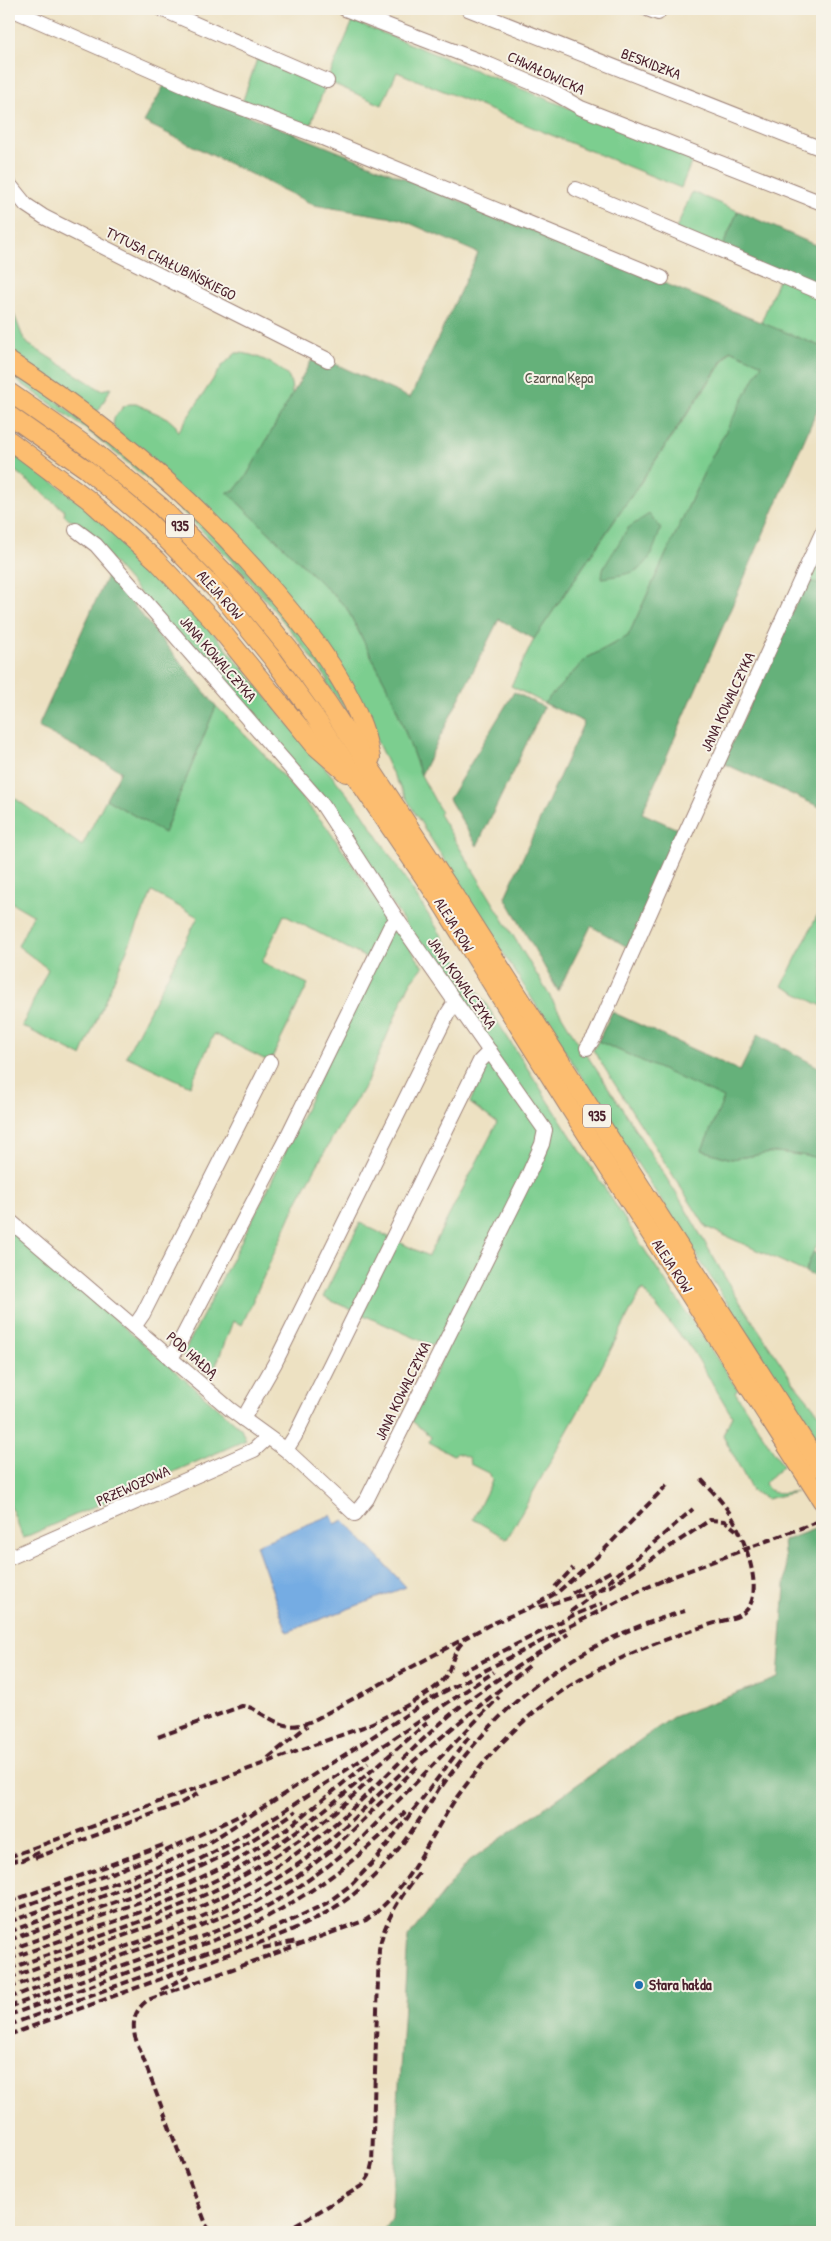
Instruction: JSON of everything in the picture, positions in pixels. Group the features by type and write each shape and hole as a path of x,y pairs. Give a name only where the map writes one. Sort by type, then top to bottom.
{"main road":[{"path":"9,362 64,398 134,451 194,505 243,555 298,620 335,670 362,723 374,774"},
{"name":"ALEJA ROW","path":"11,393 62,427 111,464 160,506 218,564 289,649 374,774 583,1094 820,1465"},
{"name":"ALEJA ROW","path":"9,414 62,450 106,484 148,521 206,579 272,658 440,901 822,1501"},
{"path":"9,440 89,500 157,561 221,631 315,746 363,788"}],"street":[{"path":"10,9 207,95 325,139 662,278"},
{"path":"162,9 326,81"},
{"name":"CHWAŁOWICKA","path":"345,9 499,69 551,91 581,108 822,202"},
{"name":"BESKIDZKA","path":"468,9 822,149"},
{"name":"TYTUSA CHAŁUBIŃSKIEGO","path":"9,184 26,205 44,217 328,360"},
{"path":"576,189 822,293"},
{"name":"JANA KOWALCZYKA","path":"76,530 96,545 322,804 397,919 544,1130 542,1144 526,1180 368,1498 355,1514"},
{"name":"JANA KOWALCZYKA","path":"587,1048 595,1036 635,950 679,847 822,533"},
{"path":"172,1359 288,1136 390,927 397,919"},
{"path":"243,1419 275,1363 448,1013 456,1002"},
{"path":"286,1450 300,1427 480,1061 490,1051"},
{"path":"134,1326 143,1314 270,1062"},
{"name":"POD HAŁDĄ","path":"9,1220 243,1419 286,1450 355,1514"},
{"name":"PRZEWOZOWA","path":"9,1558 254,1450 268,1438"}],"green space":[{"path":"353,21 693,158 681,188 397,72 382,105 327,81"},
{"path":"258,56 327,81 308,132 241,106"},
{"name":"Czarna Kępa","path":"166,82 822,347 822,399 642,813 682,831 629,948 591,926 558,991 505,897 584,722 544,703 587,658 628,636 707,466 762,364 730,350 534,639 499,619 421,775 392,696 346,607 227,492 234,491 247,475 311,361 333,363 410,398 478,253 400,219 314,205 144,122"},
{"path":"692,192 738,211 721,250 675,231"},
{"path":"738,211 822,248 822,293 721,250"},
{"path":"780,275 822,293 822,347 761,323"},
{"path":"9,301 22,335 28,344 101,390 111,388 99,410 96,412 9,354"},
{"path":"731,350 763,364 707,466 628,636 587,658 544,703 511,686 534,639"},
{"path":"236,353 257,357 279,368 289,378 292,397 247,475 234,491 227,492 346,607 392,696 421,775 441,812 439,814 576,1039 681,1201 734,1293 794,1383 822,1417 822,1450 577,1070 416,815 390,769 353,690 113,427 114,418 123,407 129,404 136,404 167,418 176,426 178,432 222,366"},
{"path":"18,373 45,391 193,512 315,650 354,723 326,682 328,680 295,636 261,594 224,554 186,515 105,444 16,380"},
{"path":"9,448 102,519 191,606 362,812 646,1252 738,1390 735,1392 783,1466 765,1483 768,1488 779,1493 796,1492 767,1499 752,1491 723,1435 732,1416 693,1351 642,1289 582,1405 507,1539 473,1519 492,1481 490,1474 470,1464 469,1458 458,1453 453,1455 429,1442 431,1437 412,1421 453,1336 431,1345 323,1297 360,1223 428,1256 497,1123 470,1103 490,1051 335,818 86,531 64,515 65,511 9,466"},
{"path":"649,514 661,528 648,560 636,570 602,578 603,569 628,528"},
{"path":"822,546 822,586 807,579"},
{"path":"108,574 216,706 164,833 106,799 121,771 38,727"},
{"path":"807,579 822,586 822,808 723,763"},
{"path":"514,692 544,707 477,846 449,799"},
{"path":"216,706 260,750 326,826 423,967 409,985 366,1084 334,1135 297,1202 242,1325 233,1321 212,1376 182,1356 267,1191 374,962 284,915 262,962 308,984 270,1062 214,1034 190,1086 126,1056 198,917 152,892 81,1056 22,1026 48,969 18,946 33,915 9,901 9,794 82,846 106,799 164,833"},
{"path":"822,906 822,1006 782,986"},
{"path":"612,1012 740,1071 758,1034 822,1069 822,1158 777,1152 731,1159 702,1150 724,1098 598,1041"},
{"path":"598,1041 725,1098 702,1150 731,1159 777,1152 822,1158 822,1233 805,1272 706,1227 593,1050"},
{"path":"9,1228 241,1428 246,1440 23,1538 9,1502"},
{"path":"813,1252 822,1257 822,1280 805,1272"},
{"path":"817,1528 822,1541 822,2232 382,2232 391,2219 408,1937 469,1861 673,1717 778,1678 786,1573 783,1541"}],"water":[{"path":"331,1515 335,1524 344,1520 406,1587 287,1632 256,1545"}],"railway":[{"path":"209,2232 135,2037 134,2021 137,2012 148,2000 366,1920 381,1908 406,1879 457,1797 484,1762 515,1730 548,1701 585,1677 617,1660 667,1639 740,1615 744,1612 750,1605 754,1584 745,1544 729,1512 700,1478"},
{"path":"158,1737 242,1706 251,1708 281,1724 293,1726 316,1719 489,1625 531,1607 558,1592 595,1559 667,1485"},
{"path":"570,1612 598,1591 693,1509"},
{"path":"540,1607 611,1586 710,1520 725,1521 736,1530"},
{"path":"664,1580 822,1520"},
{"path":"555,1587 573,1568"},
{"path":"572,1593 613,1570"},
{"path":"9,1922 157,1867 208,1843 434,1697 636,1592 669,1578"},
{"path":"460,1673 574,1615 603,1603"},
{"path":"442,1786 466,1754 492,1725 547,1676 611,1638 647,1623 685,1611"},
{"path":"9,1978 193,1910 233,1891 272,1869 327,1831 427,1736 468,1700 568,1634"},
{"path":"9,1857 363,1727 406,1706 437,1686 446,1676 456,1651 462,1643"},
{"path":"9,1988 159,1934 233,1902 267,1884 300,1863 330,1839 429,1748 529,1666"},
{"path":"9,1932 198,1860 231,1843 281,1813 494,1672"},
{"path":"9,2007 211,1933 246,1918 287,1895 328,1866 361,1839 499,1697"},
{"path":"9,1959 157,1906 241,1867 266,1852 315,1817 427,1723"},
{"path":"268,1758 307,1726"},
{"path":"9,2025 275,1928 327,1903 352,1884 377,1858 469,1737"},
{"path":"9,1950 183,1886 235,1861 288,1828 368,1763"},
{"path":"9,1998 180,1934 250,1905 294,1879 333,1849 417,1767"},
{"path":"9,1969 161,1913 233,1881 296,1842 372,1778"},
{"path":"9,2035 268,1940 322,1915 355,1893 394,1855 444,1780"},
{"path":"35,1858 179,1804 199,1793"},
{"path":"9,1940 121,1900 194,1870 229,1853 296,1811"},
{"path":"9,2015 218,1939 255,1923 296,1900 335,1874 389,1829 405,1812"},
{"path":"9,1912 151,1858 245,1813"},
{"path":"9,1902 166,1844"},
{"path":"9,1861 23,1860 41,1851"},
{"path":"285,2232 363,2185 369,2176 372,2164 379,1949 385,1928 395,1908 420,1872"},
{"path":"263,1948 297,1941"},
{"path":"161,1990 192,1974"}],"place":[{"name":"Stara hałda","path":"639,1985"}]}
